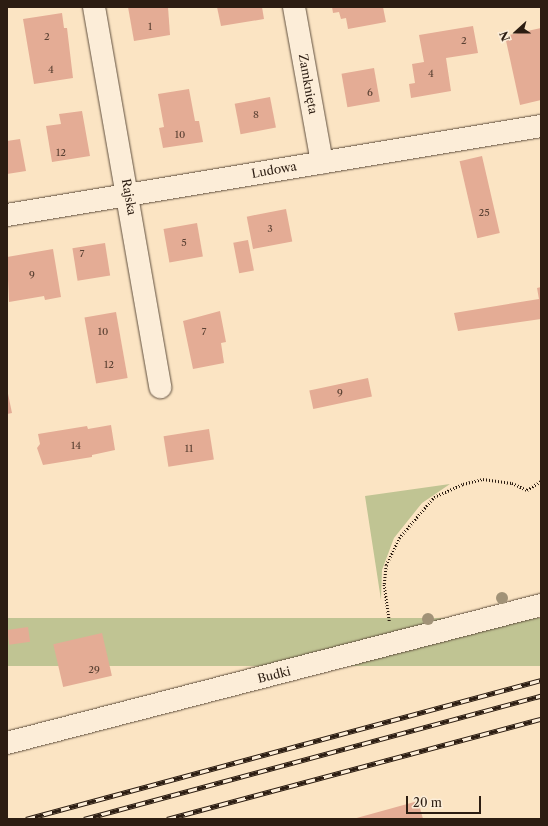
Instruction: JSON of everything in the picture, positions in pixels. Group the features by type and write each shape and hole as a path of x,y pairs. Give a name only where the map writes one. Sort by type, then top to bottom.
{"street":[{"name":"Rajska","path":"94,7 128,194 160,387"},
{"name":"Zamknięta","path":"294,7 322,162"},
{"name":"Ludowa","path":"7,215 541,126"},
{"name":"Budki","path":"7,742 541,605"}],"path":[{"path":"385,599 384,573 390,554 403,533 434,496 463,484 482,479 512,483 527,490 541,481"}],"green space":[{"path":"450,484 422,503 394,538 382,570 381,600 365,496"},
{"path":"7,618 541,618 541,666 7,666"}],"building":[{"path":"128,7 168,7 170,35 134,41"},
{"path":"217,7 262,7 264,19 221,26"},
{"path":"332,7 383,7 386,22 348,29 346,18 341,19 339,12 333,13"},
{"path":"62,13 64,28 67,28 73,78 34,84 23,19"},
{"path":"473,26 478,53 446,58 451,91 411,98 409,84 415,83 412,64 424,62 419,35"},
{"path":"541,28 541,100 520,105 505,36"},
{"path":"374,68 380,101 347,107 342,74"},
{"path":"189,89 195,121 199,121 203,142 163,148 159,128 164,127 158,94"},
{"path":"270,97 276,127 241,134 235,104"},
{"path":"82,111 90,156 52,162 46,126 61,124 59,114"},
{"path":"20,139 26,171 7,174 7,141"},
{"path":"482,156 500,233 477,238 460,161"},
{"path":"286,209 292,241 253,249 247,217"},
{"path":"197,223 203,256 169,262 164,229"},
{"path":"248,240 254,270 239,273 233,243"},
{"path":"105,243 110,276 78,281 72,248"},
{"path":"53,249 61,297 45,300 44,296 9,302 7,257"},
{"path":"541,287 541,319 458,331 454,313 539,299 537,288"},
{"path":"220,311 226,342 221,343 224,363 193,369 183,321"},
{"path":"116,312 128,378 96,384 84,318"},
{"path":"368,378 372,397 313,409 309,390"},
{"path":"7,389 12,413 7,414"},
{"path":"111,425 115,450 92,455 92,457 43,465 37,448 40,444 38,434 87,426 88,429"},
{"path":"209,429 214,460 168,467 164,436"},
{"path":"28,627 30,642 9,645 7,630"},
{"path":"102,633 112,676 63,687 53,644"},
{"path":"418,801 423,819 353,819"}],"railway":[{"path":"26,819 541,680"},
{"path":"84,819 541,696"},
{"path":"167,819 541,719"}]}
